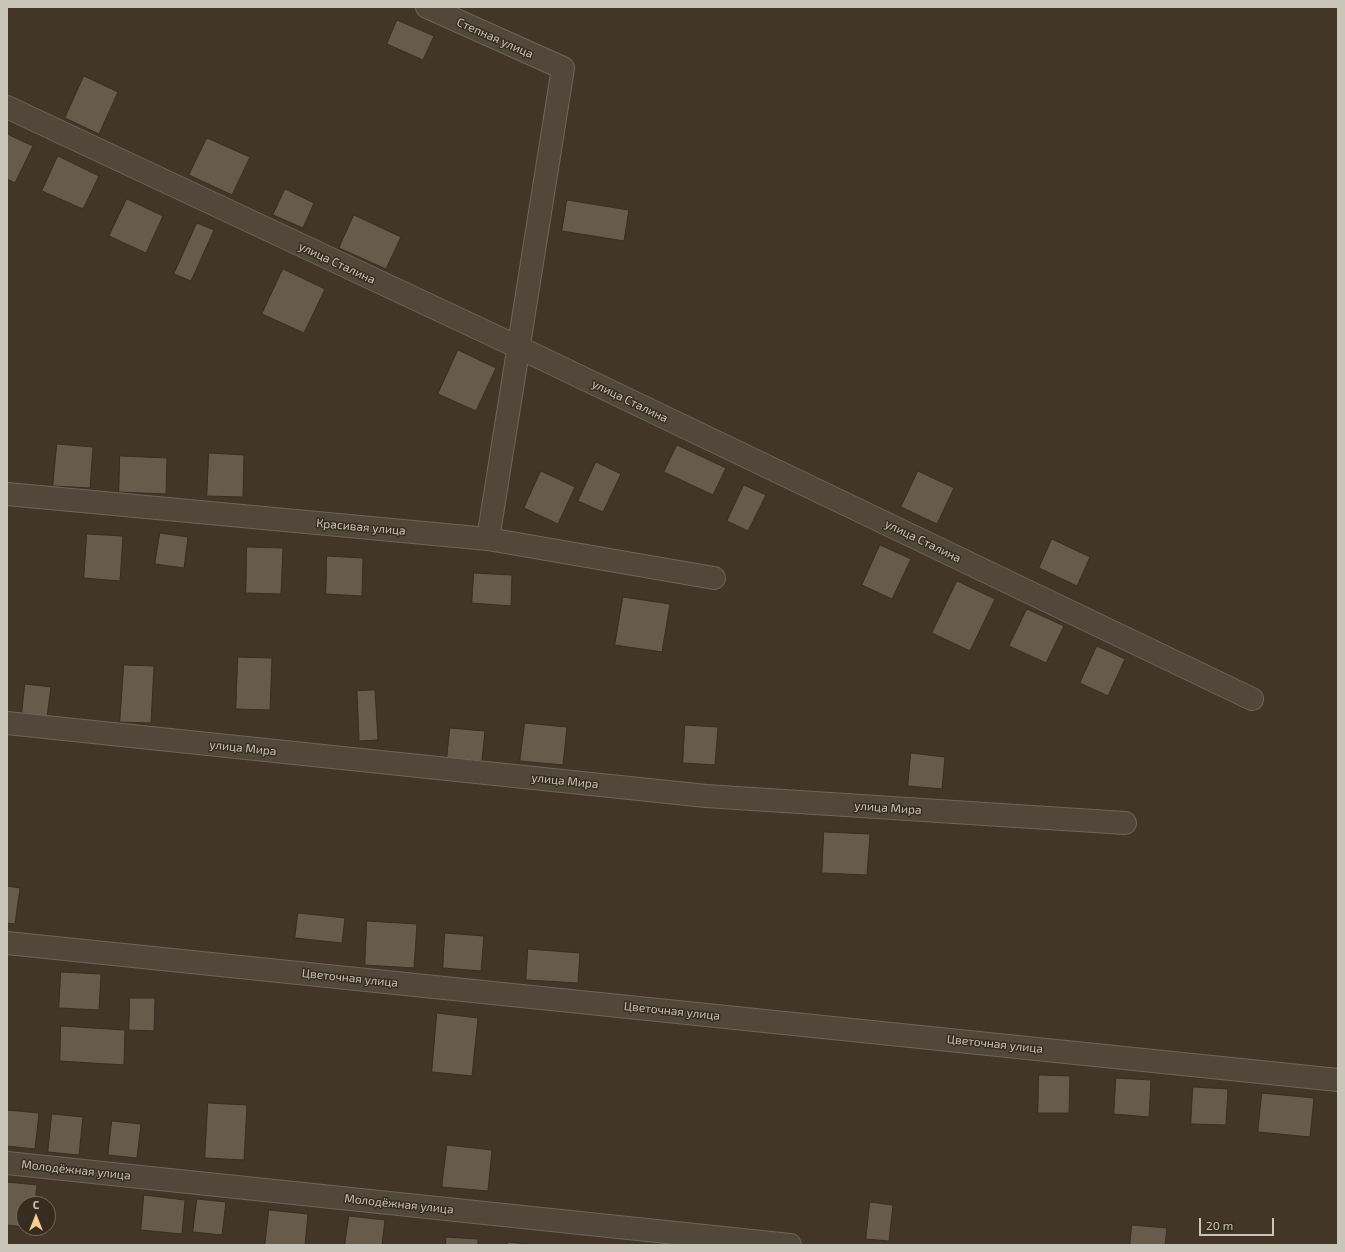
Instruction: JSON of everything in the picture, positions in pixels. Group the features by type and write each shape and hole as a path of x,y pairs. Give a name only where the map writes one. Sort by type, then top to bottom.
{"street":[{"name":"Степная улица","path":"427,7 563,68 518,347"},
{"name":"улица Сталина","path":"7,107 518,347 1252,699"},
{"path":"488,539 518,347"},
{"name":"Красивая улица","path":"7,494 488,539 714,578"},
{"name":"улица Мира","path":"7,723 706,796 1125,824"},
{"name":"Цветочная улица","path":"7,943 1338,1080"},
{"name":"Молодёжная улица","path":"7,1163 790,1245"}],"building":[{"path":"397,20 434,36 423,60 387,44"},
{"path":"84,76 118,92 99,134 65,118"},
{"path":"7,134 33,146 15,183 7,179"},
{"path":"207,138 250,157 232,195 189,175"},
{"path":"58,156 99,176 83,209 42,191"},
{"path":"285,189 314,203 303,228 273,215"},
{"path":"127,199 163,216 146,253 109,236"},
{"path":"567,200 629,210 624,241 562,231"},
{"path":"354,215 401,237 386,269 339,248"},
{"path":"197,223 214,230 191,281 174,274"},
{"path":"283,269 325,289 304,333 262,314"},
{"path":"458,350 496,368 476,411 438,394"},
{"path":"57,444 93,447 90,488 53,486"},
{"path":"677,445 726,468 713,495 664,472"},
{"path":"209,453 244,455 243,497 207,496"},
{"path":"120,456 167,458 166,494 119,492"},
{"path":"596,462 621,474 603,512 578,501"},
{"path":"541,471 575,487 558,524 524,508"},
{"path":"918,471 954,488 937,524 901,507"},
{"path":"744,485 766,495 748,531 727,521"},
{"path":"160,533 188,537 184,568 155,564"},
{"path":"87,534 123,536 120,581 84,578"},
{"path":"1052,539 1090,557 1077,586 1039,568"},
{"path":"880,545 911,559 892,599 862,585"},
{"path":"247,547 283,548 281,594 246,593"},
{"path":"327,556 363,558 362,596 326,594"},
{"path":"474,573 512,575 511,606 472,603"},
{"path":"957,581 995,599 970,651 932,633"},
{"path":"623,597 670,604 662,652 615,645"},
{"path":"1027,609 1064,626 1046,663 1009,646"},
{"path":"1097,646 1125,659 1108,696 1080,683"},
{"path":"238,657 272,658 270,710 236,709"},
{"path":"124,665 154,666 151,723 120,722"},
{"path":"25,684 51,687 47,717 22,713"},
{"path":"375,690 378,740 359,741 357,691"},
{"path":"525,723 567,727 563,765 520,761"},
{"path":"685,725 718,727 715,765 683,763"},
{"path":"450,728 485,731 482,761 447,758"},
{"path":"911,753 945,757 942,789 908,786"},
{"path":"824,832 870,834 867,875 822,873"},
{"path":"7,886 20,888 15,924 7,923"},
{"path":"298,913 345,918 342,943 295,938"},
{"path":"367,921 417,924 414,968 365,965"},
{"path":"445,933 484,936 481,971 443,968"},
{"path":"528,949 580,953 578,983 526,980"},
{"path":"61,972 101,974 99,1010 59,1008"},
{"path":"130,998 155,998 154,1031 129,1030"},
{"path":"437,1013 478,1018 472,1076 432,1072"},
{"path":"61,1026 125,1030 124,1065 60,1061"},
{"path":"1039,1075 1070,1076 1069,1113 1038,1113"},
{"path":"1116,1078 1151,1080 1149,1117 1114,1114"},
{"path":"1193,1087 1228,1089 1226,1125 1191,1124"},
{"path":"1262,1093 1314,1098 1310,1137 1258,1132"},
{"path":"208,1103 247,1105 244,1160 205,1158"},
{"path":"7,1110 39,1113 35,1149 7,1146"},
{"path":"52,1114 83,1117 79,1155 48,1152"},
{"path":"112,1121 141,1124 137,1158 108,1155"},
{"path":"447,1145 492,1150 488,1191 442,1187"},
{"path":"7,1182 37,1185 36,1196 16,1196 16,1226 7,1225"},
{"path":"144,1195 185,1200 182,1234 141,1230"},
{"path":"197,1199 226,1202 222,1235 193,1232"},
{"path":"870,1202 893,1205 889,1241 866,1239"},
{"path":"269,1210 308,1214 305,1245 265,1245"},
{"path":"349,1216 385,1220 382,1245 345,1245"},
{"path":"1132,1225 1167,1228 1165,1245 1130,1245"},
{"path":"446,1237 478,1239 478,1245 446,1245"},
{"path":"508,1242 535,1245 508,1245"}]}
